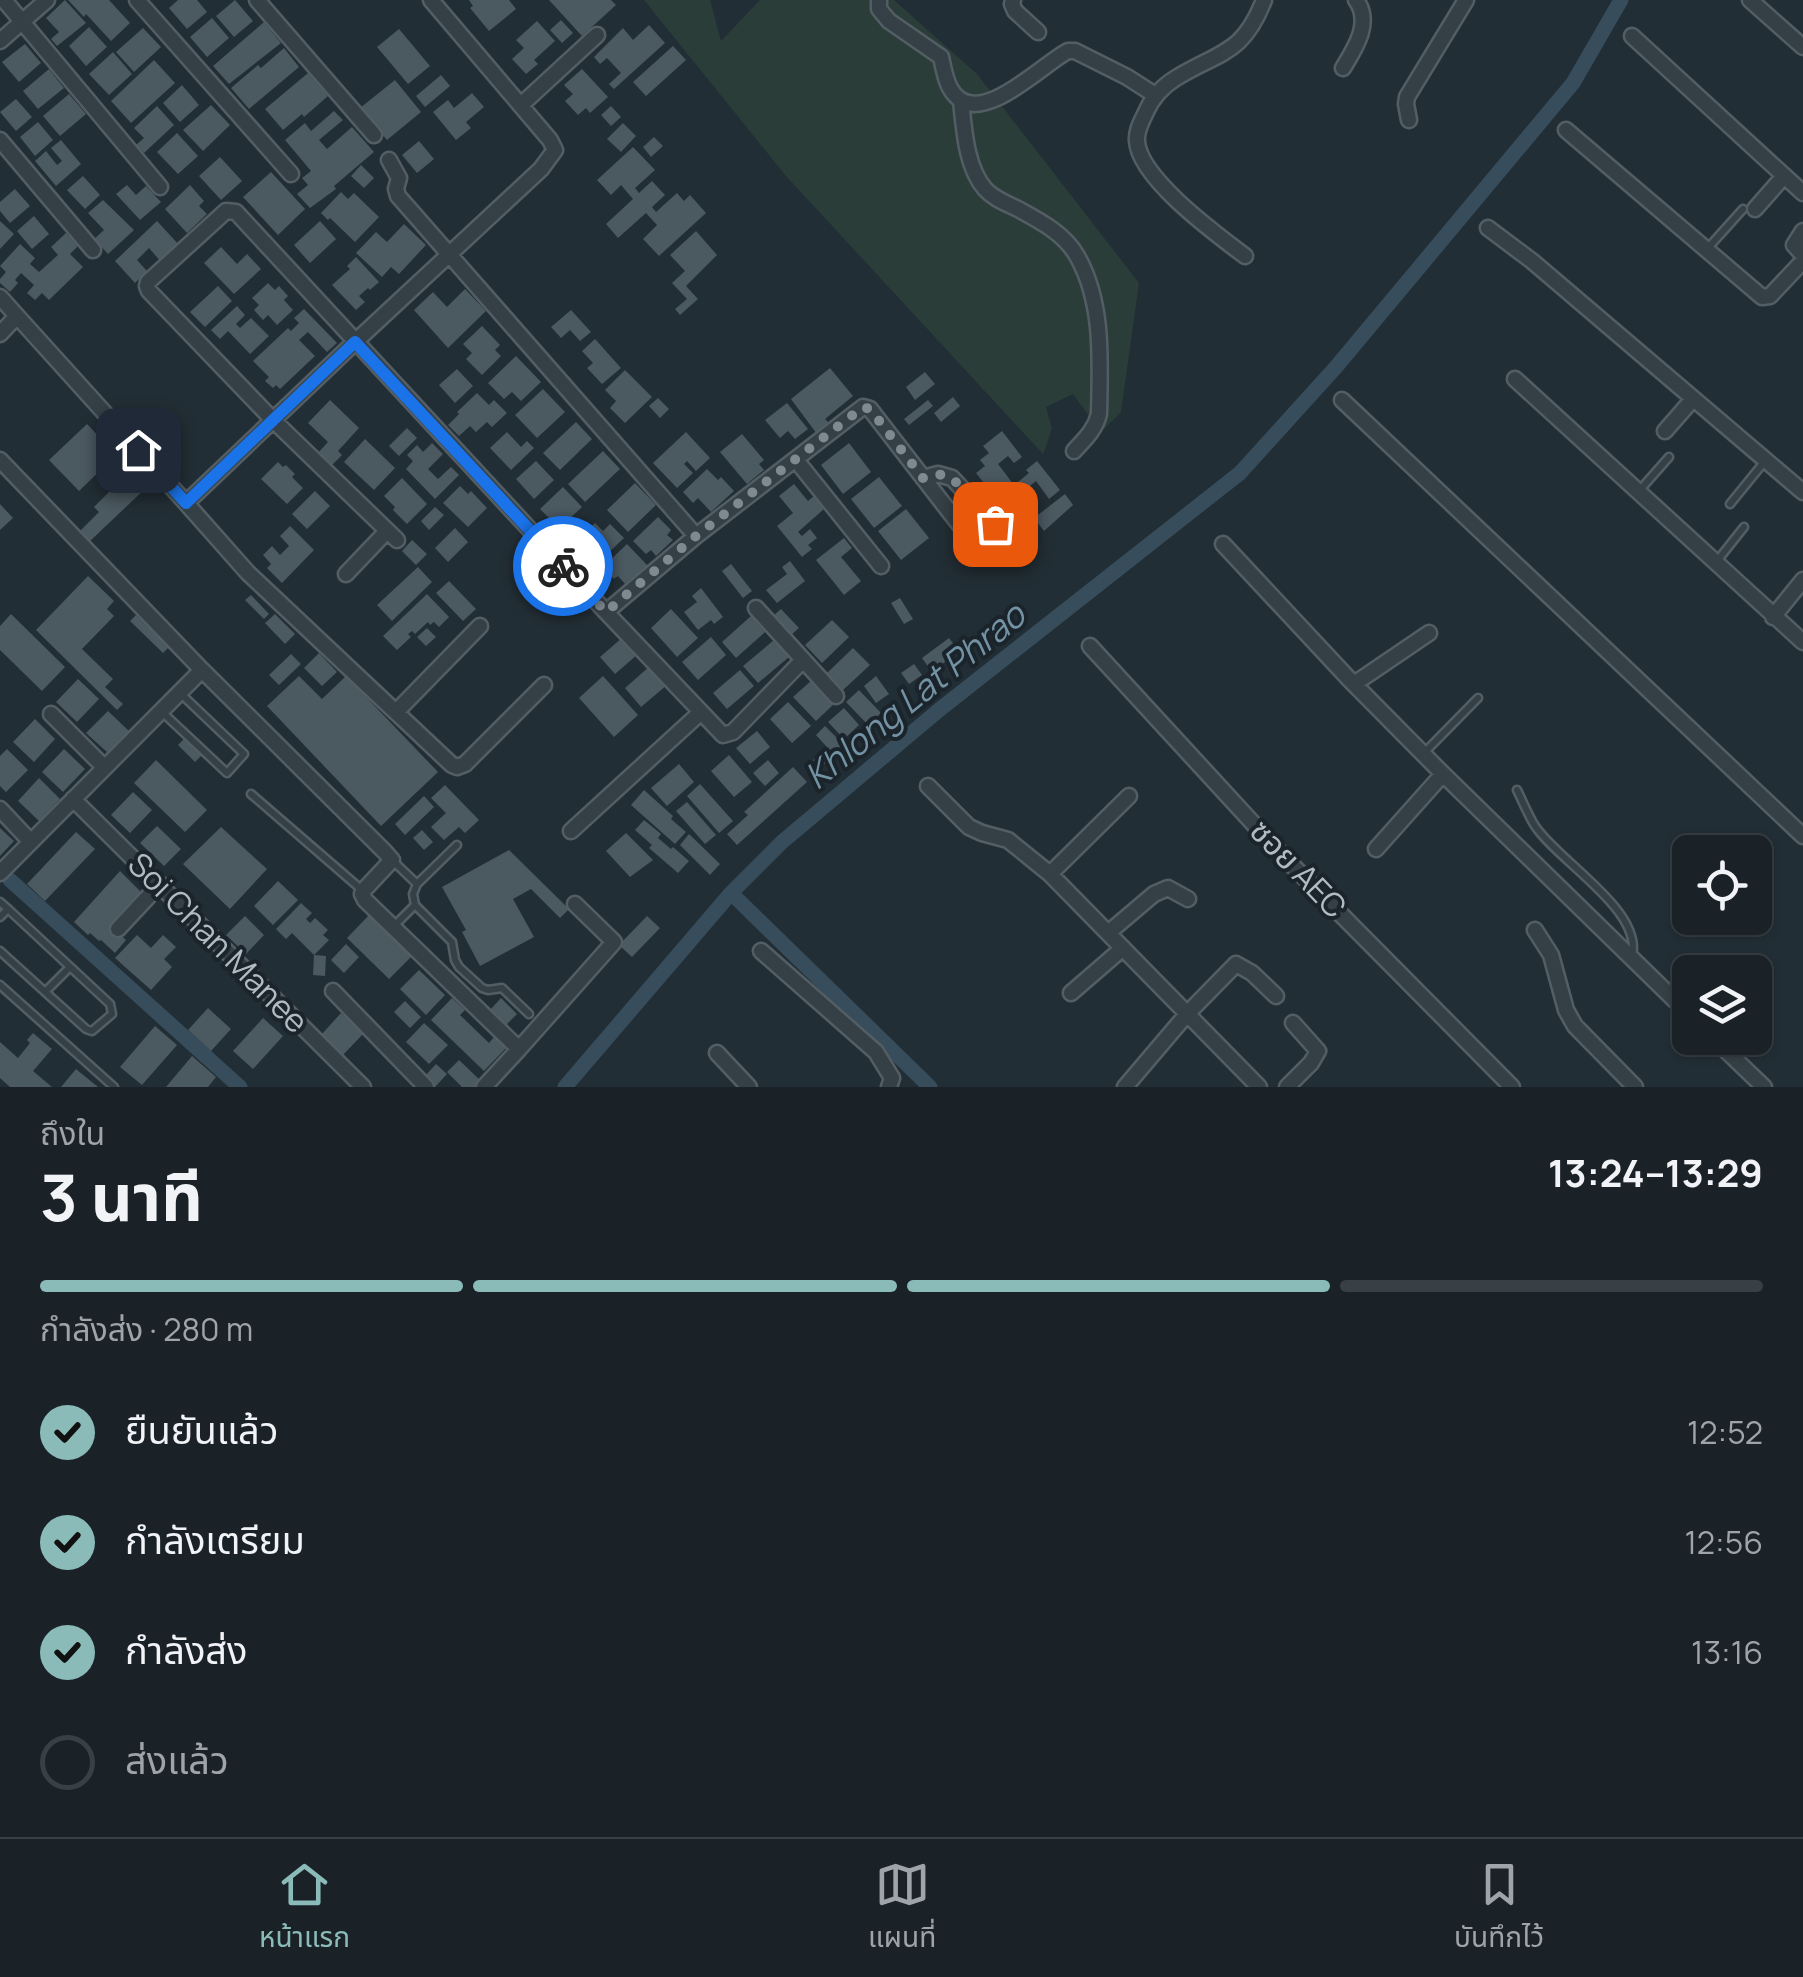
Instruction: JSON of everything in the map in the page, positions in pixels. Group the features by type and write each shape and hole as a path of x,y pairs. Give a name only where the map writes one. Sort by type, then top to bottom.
{"street":[{"path":"4,0 160,186"},
{"path":"0,41 47,0"},
{"path":"137,0 291,174"},
{"path":"257,0 374,135"},
{"path":"186,503 542,169 555,150 521,104 431,0"},
{"path":"879,0 879,9 889,22 941,57 949,85 961,101 969,153 985,188 1064,239 1086,275 1098,319 1099,414 1090,434 1074,450"},
{"path":"1013,0 1016,10 1038,32"},
{"path":"1245,256 1172,196 1140,155 1136,142 1148,105 1156,95 1172,81 1241,41 1252,28 1264,0"},
{"path":"1343,68 1360,36 1363,11 1356,0"},
{"path":"1410,120 1407,97 1466,0"},
{"path":"1750,0 1803,48"},
{"path":"521,104 596,36"},
{"path":"1632,36 1803,194"},
{"path":"961,101 982,103 1002,97 1068,51 1075,51 1156,95"},
{"path":"1566,130 1762,297 1770,296 1803,258 1794,246 1803,230"},
{"path":"0,140 93,250"},
{"path":"389,160 399,178 398,196 696,536"},
{"path":"1749,209 1784,176"},
{"path":"346,574 392,535 273,420 147,286 226,211 236,212 719,733 730,734 803,660"},
{"path":"1488,228 1803,492"},
{"path":"0,297 248,573 452,765 461,767 544,685"},
{"path":"0,334 17,316"},
{"path":"1516,380 1803,642"},
{"path":"1665,431 1693,399"},
{"path":"1342,400 1803,836"},
{"path":"606,612 858,409 867,407 962,528"},
{"path":"0,460 392,860 363,891 366,900 520,1049"},
{"path":"796,460 881,566"},
{"path":"923,478 938,474 952,478 995,524"},
{"path":"1223,544 1423,754 1672,997"},
{"path":"1773,617 1803,580"},
{"path":"756,608 836,696"},
{"path":"396,712 480,626"},
{"path":"1354,684 1429,633"},
{"name":"ซอย AEC","path":"1090,646 1284,856 1512,1087"},
{"path":"0,873 202,670"},
{"path":"570,831 700,713"},
{"path":"51,714 104,768"},
{"path":"1376,849 1443,774"},
{"path":"928,786 969,826 982,834 1008,840 1050,874 1259,1087"},
{"path":"1050,874 1129,796"},
{"name":"Soi Chan Manee","path":"73,799 363,1087"},
{"path":"0,809 31,842"},
{"path":"118,930 160,884"},
{"path":"1108,933 1154,894 1168,888 1188,900"},
{"path":"484,1087 614,942 574,904"},
{"path":"1536,930 1550,955 1566,1010 1575,1026 1635,1087"},
{"path":"1071,993 1123,948"},
{"path":"761,951 876,1052 892,1078 890,1087"},
{"path":"1125,1087 1236,964 1276,996"},
{"path":"333,991 426,1087"},
{"path":"1287,1087 1318,1051 1293,1023"},
{"path":"717,1054 749,1087"},
{"path":"1731,1055 1764,1087"}],"lane":[{"path":"1706,250 1749,209"},
{"path":"1638,492 1669,458"},
{"path":"1730,504 1766,460"},
{"path":"1715,563 1744,527"},
{"path":"161,711 227,773 244,754 180,692"},
{"path":"1423,754 1478,698"},
{"path":"1517,790 1535,826 1616,909 1630,929 1632,958"},
{"path":"251,794 363,891"},
{"path":"457,845 417,884 413,894 415,905 453,943 459,967 482,988 502,988 529,1014"},
{"path":"392,860 417,884"},
{"path":"0,902 110,1004 112,1014 92,1031 86,1029 0,951"},
{"path":"394,926 415,905"},
{"path":"0,916 8,909"},
{"path":"46,992 70,968"},
{"path":"0,986 114,1087"}],"green space":[{"path":"644,0 710,0 721,41 760,0 894,0 977,74 1139,283 1121,412 1101,432 1073,394 1046,407 1052,429 1043,454 786,176"}],"building":[{"path":"65,0 86,23 57,46 51,39 59,32 46,18"},
{"path":"68,0 109,0 130,23 111,41"},
{"path":"178,0 197,0 207,12 187,29 169,8"},
{"path":"235,0 253,21 234,37 216,16"},
{"path":"469,0 509,0 516,9 489,31 470,8 473,6"},
{"path":"549,0 611,0 616,5 582,36"},
{"path":"212,18 229,38 207,57 190,37"},
{"path":"561,20 573,33 562,43 550,30"},
{"path":"537,21 555,41 534,60 538,64 526,74 512,59 524,48 516,40"},
{"path":"264,22 281,43 229,84 213,66"},
{"path":"649,25 665,43 614,89 609,84 621,73 607,58 600,64 594,57 623,28 633,40"},
{"path":"89,27 107,47 86,66 69,46"},
{"path":"143,28 161,47 134,72 116,52"},
{"path":"399,29 430,66 408,84 377,47"},
{"path":"25,44 41,63 19,82 2,62"},
{"path":"673,46 686,60 646,96 633,82"},
{"path":"284,48 299,67 249,109 231,88"},
{"path":"113,52 132,74 109,95 89,74"},
{"path":"154,60 175,83 131,123 111,101"},
{"path":"49,69 64,88 38,109 23,91"},
{"path":"582,69 608,97 590,113 586,108 578,115 565,101 573,94 564,85"},
{"path":"308,73 328,96 283,130 265,109"},
{"path":"441,75 450,86 425,107 416,96"},
{"path":"395,80 421,112 387,140 360,108"},
{"path":"182,85 199,105 180,122 163,103"},
{"path":"472,93 484,107 466,122 471,128 456,140 433,112 448,100 454,108"},
{"path":"69,94 86,114 60,136 43,116"},
{"path":"16,99 32,117 16,131 0,112"},
{"path":"211,105 230,125 203,151 183,130"},
{"path":"157,106 174,125 144,153 136,145 144,138 134,128"},
{"path":"611,106 621,117 611,126 601,115"},
{"path":"334,111 343,120 319,140 327,149 352,127 374,152 310,208 297,194 308,185 302,178 311,171 285,140 305,123 311,131"},
{"path":"38,122 53,140 35,156 20,137"},
{"path":"623,123 636,136 621,152 607,139"},
{"path":"177,133 198,156 178,174 157,152"},
{"path":"654,137 663,146 651,157 643,147"},
{"path":"61,140 81,164 56,186 35,161 46,151 57,165 62,161 51,148"},
{"path":"419,141 434,159 417,173 402,155"},
{"path":"633,147 655,170 635,188 639,193 652,181 665,195 652,207 656,212 677,193 684,201 690,195 706,213 659,256 643,239 657,225 646,213 618,238 606,224 633,199 621,185 611,195 597,180"},
{"path":"220,157 242,181 221,200 199,176"},
{"path":"361,165 374,178 364,188 351,176"},
{"path":"271,172 305,209 278,235 243,197"},
{"path":"83,176 100,195 85,209 67,190"},
{"path":"127,185 136,195 146,186 161,202 140,220 116,194"},
{"path":"190,185 204,201 199,206 207,214 187,233 165,209"},
{"path":"15,189 30,206 10,223 0,211 0,202"},
{"path":"341,192 348,199 354,193 379,217 355,242 321,213"},
{"path":"103,200 134,230 108,254 94,239 104,230 88,213"},
{"path":"34,216 49,234 32,249 17,231"},
{"path":"0,221 14,234 0,249"},
{"path":"157,221 180,246 162,263 149,248 137,260 147,271 135,283 115,261"},
{"path":"320,221 336,239 310,263 294,245"},
{"path":"404,224 426,245 399,274 391,267 382,277 356,253 376,232 387,242"},
{"path":"696,231 717,255 686,286 698,299 680,315 675,309 687,299 672,283 685,271 670,255"},
{"path":"66,233 78,246 70,254 83,267 49,300 42,293 35,300 27,293 34,285 21,273 10,292 0,283 6,272 0,266 20,244 35,258 30,264 39,272 58,255 51,247"},
{"path":"221,247 237,264 247,254 261,269 234,294 204,263"},
{"path":"356,257 379,282 359,296 365,302 356,310 332,285 350,269 347,266"},
{"path":"268,283 275,290 279,286 293,310 277,325 268,315 263,320 254,310 259,305 252,298"},
{"path":"218,286 232,301 205,327 190,312"},
{"path":"465,289 486,311 448,348 414,310 433,292 447,307"},
{"path":"237,306 245,315 236,324 240,328 251,318 269,336 250,354 228,331 220,339 211,330"},
{"path":"304,309 337,343 327,352 308,332 299,340 315,356 280,389 276,385 273,388 265,381 269,377 253,361 288,328 291,331 299,323 294,318"},
{"path":"571,310 591,332 580,341 570,330 561,338 551,327"},
{"path":"482,326 500,345 495,350 501,356 482,375 466,359 472,353 463,344"},
{"path":"595,339 621,368 602,384 587,368 593,363 582,351"},
{"path":"516,356 541,382 521,401 512,392 504,399 488,383"},
{"path":"830,368 853,396 825,419 830,424 817,434 791,399"},
{"path":"457,369 473,386 455,403 439,385"},
{"path":"625,370 652,397 625,423 610,408 616,401 605,390"},
{"path":"925,372 935,384 915,400 906,387"},
{"path":"543,389 565,412 537,438 515,415"},
{"path":"477,393 489,405 494,400 507,413 492,427 487,422 476,432 470,426 459,436 448,425"},
{"path":"953,397 960,406 941,422 934,413"},
{"path":"658,398 669,409 660,418 649,406"},
{"path":"330,400 359,428 338,451 342,455 331,466 318,453 328,442 308,423"},
{"path":"928,400 933,406 909,425 904,419"},
{"path":"787,403 808,429 795,439 788,431 780,438 765,420"},
{"path":"576,422 592,439 560,470 543,453"},
{"path":"87,424 147,487 89,542 79,532 99,512 94,507 122,479 107,464 79,491 49,460"},
{"path":"407,428 417,438 399,456 389,446"},
{"path":"1002,431 1022,457 1014,463 1008,456 998,464 1014,485 1037,461 1060,490 1049,499 1036,481 1001,509 996,503 1007,493 1003,488 994,496 976,473 985,466 980,460 989,453 983,446"},
{"path":"507,432 521,447 527,441 534,448 511,470 490,448"},
{"path":"686,432 710,458 696,471 687,461 684,464 693,473 677,488 653,463"},
{"path":"742,434 764,460 759,464 764,470 747,484 720,452"},
{"path":"365,439 395,468 374,490 344,462"},
{"path":"432,443 443,454 428,469 438,479 451,467 459,475 435,499 406,469 413,461 407,455 417,445 423,452"},
{"path":"849,443 871,472 843,494 821,465"},
{"path":"603,451 620,469 585,502 568,484"},
{"path":"536,461 554,480 534,499 516,479"},
{"path":"278,462 295,474 292,477 303,488 287,504 261,479"},
{"path":"707,469 734,491 711,512 698,498 693,503 683,492"},
{"path":"879,477 902,506 874,528 851,499"},
{"path":"402,478 427,504 407,524 384,496"},
{"path":"635,483 656,505 628,532 607,510"},
{"path":"794,484 808,501 814,496 824,509 798,532 802,536 810,529 817,538 802,557 777,526 793,513 779,496"},
{"path":"460,486 468,494 471,491 487,508 468,527 443,503"},
{"path":"563,487 582,507 565,523 559,517 553,522 540,509"},
{"path":"315,491 330,506 307,529 292,514"},
{"path":"1065,494 1073,505 1044,531 1034,518"},
{"path":"0,504 13,518 0,530"},
{"path":"435,507 444,515 429,530 421,521"},
{"path":"906,509 929,538 901,560 878,531"},
{"path":"658,517 671,530 667,535 673,540 656,556 651,550 646,554 633,541"},
{"path":"595,523 603,531 610,524 624,538 604,557 595,547 588,553 576,541"},
{"path":"290,526 314,550 282,583 267,568 271,564 263,555 272,546 280,555 289,546 280,536"},
{"path":"455,528 468,542 448,562 435,548"},
{"path":"844,538 852,548 841,557 861,581 844,595 816,560"},
{"path":"412,540 427,554 416,565 402,551"},
{"path":"627,544 648,566 627,586 603,567"},
{"path":"790,561 805,581 777,603 766,590 787,574 782,567"},
{"path":"731,564 752,591 743,598 722,571"},
{"path":"418,567 432,582 392,621 377,605"},
{"path":"88,576 114,601 107,609 114,616 82,649 113,679 105,687 123,704 117,710 36,630"},
{"path":"449,581 476,609 463,621 436,593"},
{"path":"701,588 723,617 698,630 684,612 697,602 692,596"},
{"path":"427,594 449,617 439,627 428,622 415,634 412,631 397,650 383,636"},
{"path":"251,595 269,614 264,619 245,600"},
{"path":"900,598 913,619 904,624 891,603"},
{"path":"671,609 698,638 677,657 651,628"},
{"path":"781,609 799,628 791,635 773,616"},
{"path":"11,614 65,667 42,691 0,650 0,626"},
{"path":"275,614 295,634 285,644 265,623"},
{"path":"136,615 169,647 163,653 130,621"},
{"path":"751,616 765,632 736,658 722,642"},
{"path":"832,620 849,637 822,663 805,645"},
{"path":"427,628 436,637 426,646 417,637"},
{"path":"623,637 638,654 615,674 600,657"},
{"path":"711,637 726,655 698,680 682,662"},
{"path":"949,638 959,651 932,672 922,658"},
{"path":"774,640 789,657 758,683 743,666"},
{"path":"853,648 870,665 843,690 827,673"},
{"path":"319,653 337,672 322,686 304,668"},
{"path":"291,654 301,664 279,685 269,675"},
{"path":"914,664 922,675 909,684 901,673"},
{"path":"650,666 667,685 641,707 625,688"},
{"path":"740,670 754,686 727,709 713,693"},
{"path":"299,676 322,699 346,676 438,772 381,826 267,706"},
{"path":"603,676 638,715 614,737 579,698"},
{"path":"876,676 889,694 876,703 864,686"},
{"path":"78,679 99,699 77,722 56,702"},
{"path":"812,680 834,704 816,721 793,697"},
{"path":"859,690 881,713 868,725 846,702"},
{"path":"788,702 811,726 792,743 770,719"},
{"path":"844,708 859,725 844,739 828,722"},
{"path":"108,711 129,731 108,753 86,733"},
{"path":"35,719 55,739 34,762 13,742"},
{"path":"825,726 845,746 835,756 816,735"},
{"path":"757,731 770,747 750,764 736,748"},
{"path":"186,737 203,754 195,762 178,745"},
{"path":"7,749 28,770 6,792 0,786 0,756"},
{"path":"64,749 85,769 63,792 42,772"},
{"path":"825,750 832,757 820,768 813,760"},
{"path":"729,755 752,782 734,797 711,771"},
{"path":"156,760 207,810 185,832 134,783"},
{"path":"768,760 779,773 765,786 753,773"},
{"path":"679,764 694,782 667,806 651,788"},
{"path":"793,767 807,782 737,845 727,834 748,815 744,812"},
{"path":"39,778 60,799 39,821 18,801"},
{"path":"700,784 733,821 719,833 687,796"},
{"path":"445,785 479,820 465,833 459,827 444,840 431,827 446,813 431,798"},
{"path":"644,790 686,832 675,844 631,805"},
{"path":"133,792 152,810 130,833 111,815"},
{"path":"424,796 434,807 405,835 395,824"},
{"path":"687,802 716,835 705,844 676,811"},
{"path":"644,820 661,834 658,838 689,861 678,873 635,830"},
{"path":"157,826 181,849 164,866 140,843"},
{"path":"221,827 267,869 230,909 183,864"},
{"path":"0,828 14,841 0,856"},
{"path":"422,830 433,842 424,850 413,838"},
{"path":"76,832 95,849 45,901 27,884"},
{"path":"626,833 653,860 630,877 606,851"},
{"path":"689,834 720,864 710,875 680,845"},
{"path":"509,850 569,909 560,918 531,889 513,899 534,937 480,966 442,887"},
{"path":"120,871 143,894 112,927 126,940 115,953 74,922"},
{"path":"278,881 298,900 273,925 254,906"},
{"path":"301,903 312,913 306,919 310,923 315,918 328,930 323,935 329,940 314,955 292,933 286,939 276,929"},
{"path":"370,914 413,955 389,979 347,938"},
{"path":"245,916 264,935 246,954 226,935"},
{"path":"647,916 660,928 632,957 619,945"},
{"path":"137,935 151,948 163,935 176,947 164,959 172,967 151,990 115,958"},
{"path":"346,944 359,957 344,973 331,960"},
{"path":"314,955 326,956 325,976 313,975"},
{"path":"419,970 445,995 426,1015 400,989"},
{"path":"452,998 465,1010 460,1015 489,1043 494,1037 506,1048 484,1071 431,1020"},
{"path":"501,998 517,1014 506,1025 491,1009"},
{"path":"405,1001 421,1017 410,1028 394,1012"},
{"path":"208,1008 231,1029 211,1051 188,1030"},
{"path":"341,1013 363,1034 343,1055 322,1034"},
{"path":"263,1018 283,1036 253,1069 233,1051"},
{"path":"424,1023 448,1045 429,1064 406,1042"},
{"path":"155,1026 177,1045 142,1085 120,1067"},
{"path":"33,1033 52,1049 33,1071 52,1087 10,1087 0,1078 0,1042 18,1058"},
{"path":"192,1056 216,1077 208,1087 166,1087"},
{"path":"459,1060 481,1081 475,1087 462,1087 447,1072"},
{"path":"436,1064 447,1074 436,1086 425,1076"},
{"path":"76,1069 98,1087 61,1087"}],"waterway":[{"name":"Khlong Lat Phrao","path":"565,1087 731,893 782,842 939,710 1240,473 1336,367 1573,83 1621,0"},
{"path":"10,880 240,1087"},
{"path":"731,893 930,1087"}],"way so far":[{"path":"563,566 606,612 696,536 863,407 870,409 923,478 944,474 952,478 995,524"}],"route":[{"path":"138,450 186,503 355,342 563,566"}]}
